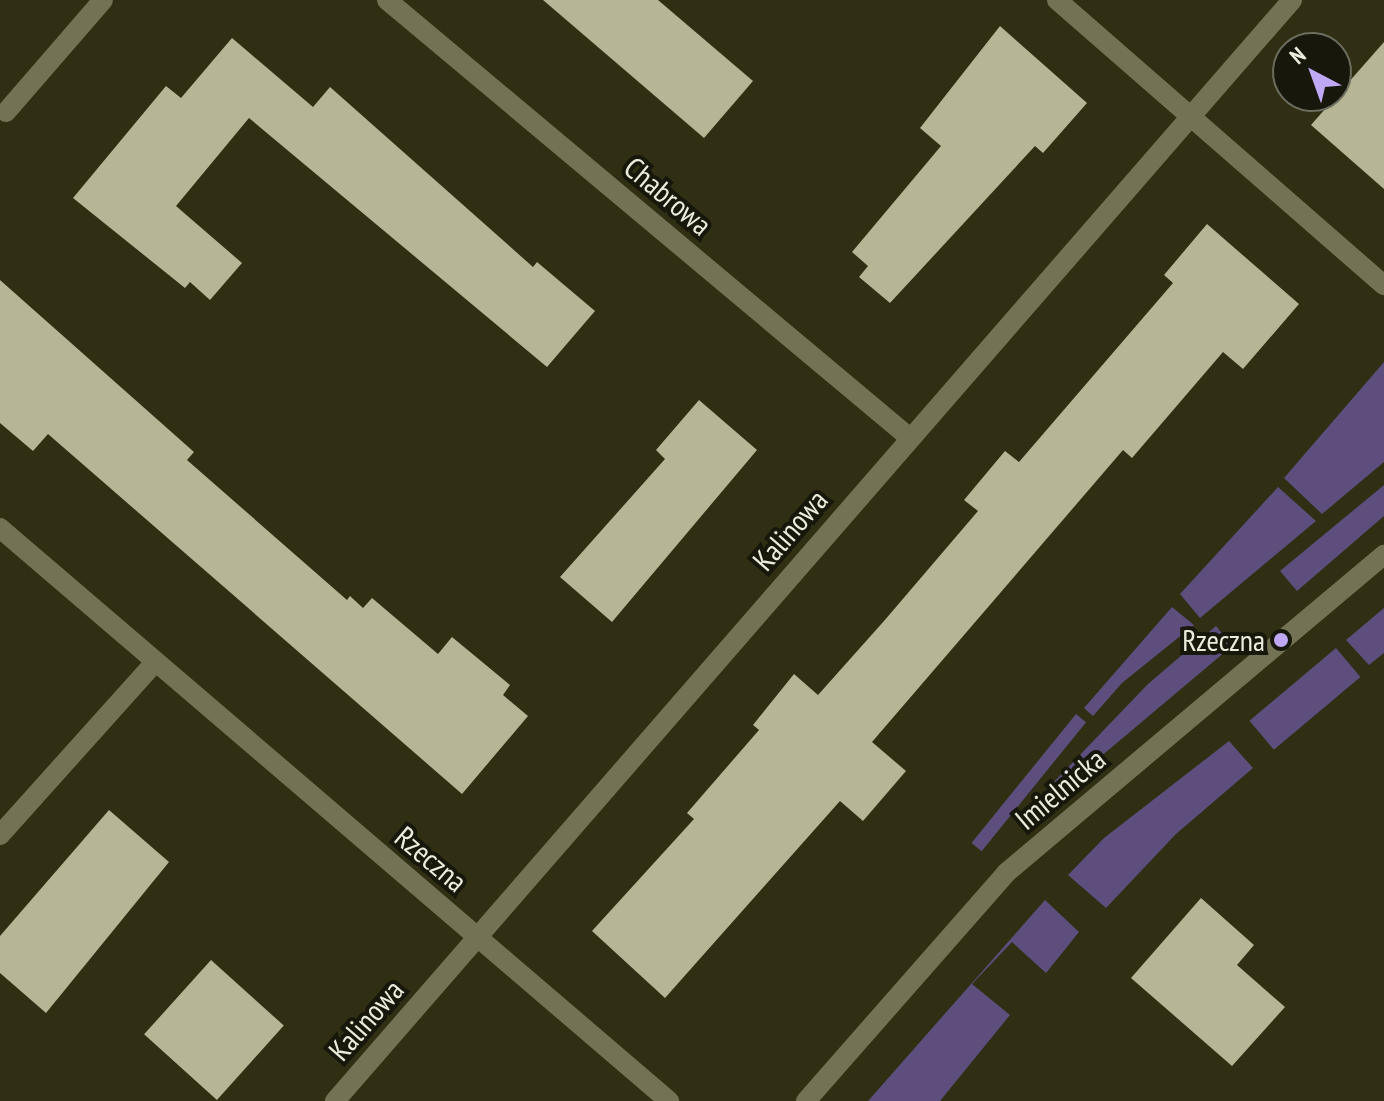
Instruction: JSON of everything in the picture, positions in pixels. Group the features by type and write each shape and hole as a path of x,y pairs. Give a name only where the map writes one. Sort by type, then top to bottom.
{"street":[{"path":"6,112 103,0"},
{"name":"Chabrowa","path":"387,0 910,438"},
{"path":"1057,0 1191,113 1384,285"},
{"name":"Kalinowa","path":"335,1101 1292,0"},
{"name":"Rzeczna","path":"0,528 669,1101"},
{"name":"Imielnicka","path":"806,1101 1006,873 1384,555"},
{"path":"0,835 155,662"}],"shaded area":[{"path":"1384,362 1384,462 1322,514 1284,478"},
{"path":"1384,485 1384,516 1297,591 1280,571"},
{"path":"1278,487 1316,521 1200,618 1180,594"},
{"path":"1172,607 1194,625 1122,683 1093,716 1084,708"},
{"path":"1384,608 1384,653 1369,665 1346,640"},
{"path":"1216,626 1232,646 1029,817 1027,810 1148,684"},
{"path":"1336,648 1360,677 1274,750 1249,721"},
{"path":"1076,714 1086,722 982,851 972,843"},
{"path":"1229,741 1253,768 1176,834 1106,908 1068,875 1104,838"},
{"path":"1045,900 1079,932 1046,973 1012,942 972,984 1010,1015 940,1101 868,1101"}],"building":[{"path":"543,0 658,0 753,81 704,138"},
{"path":"1000,26 1087,103 1043,153 1035,146 890,303 859,277 868,266 852,252 941,146 920,128"},
{"path":"232,38 313,107 330,87 533,267 537,262 595,311 547,367 249,118 176,206 242,263 210,300 190,282 185,288 73,198 166,86 181,98"},
{"path":"1384,42 1384,189 1311,125 1322,112 1352,112 1352,78"},
{"path":"1207,224 1299,304 1243,369 1223,352 1132,458 1123,450 872,742 906,771 863,821 840,801 665,998 592,931 694,819 687,813 759,730 753,725 794,674 818,695 884,621 978,511 964,500 1005,451 1019,462 1173,283 1164,275"},
{"path":"0,280 194,452 187,460 347,600 350,596 363,608 372,598 438,654 452,637 510,685 503,695 528,716 462,794 48,434 33,451 0,423"},
{"path":"699,400 757,450 612,622 560,577 665,459 656,450"},
{"path":"109,810 169,862 46,1013 0,973 0,936"},
{"path":"1201,898 1254,945 1237,965 1285,1007 1232,1066 1131,978"},
{"path":"211,960 284,1026 217,1100 144,1034"}],"place":[{"name":"Rzeczna","path":"1281,640"}]}
